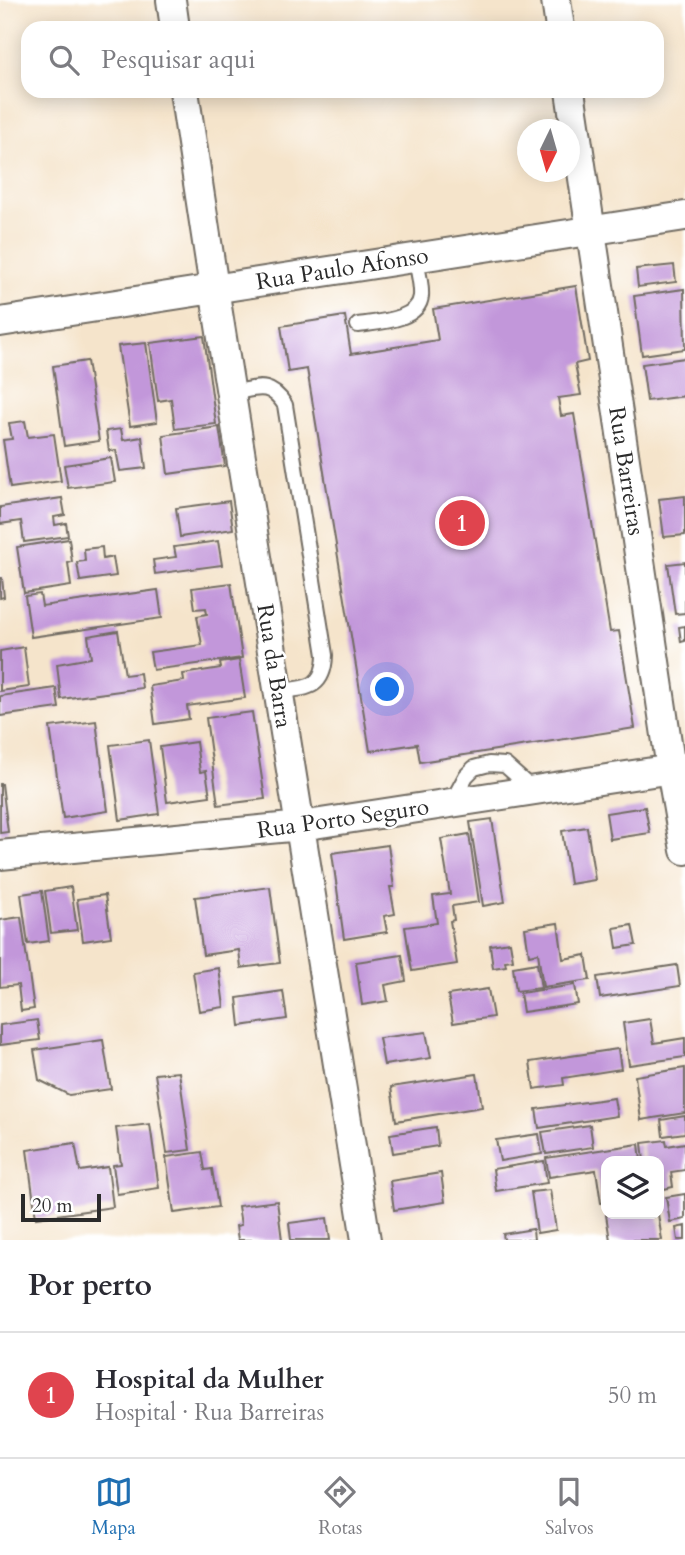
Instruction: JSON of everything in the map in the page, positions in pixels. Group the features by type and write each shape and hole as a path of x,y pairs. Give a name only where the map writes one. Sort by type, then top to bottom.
{"street":[{"path":"171,0 174,21"},
{"path":"556,0 559,21"},
{"name":"Rua da Barra","path":"185,98 366,1240"},
{"name":"Rua Barreiras","path":"571,98 678,768 685,850"},
{"name":"Rua Paulo Afonso","path":"0,323 685,216"},
{"name":"Rua Porto Seguro","path":"0,855 301,826 678,768"}],"lane":[{"path":"358,325 393,320 414,310 421,298 416,257"},
{"path":"230,393 266,388 277,393 285,405 325,655 323,672 313,685 279,691"}],"building":[{"path":"674,265 676,282 638,287 636,269"},
{"path":"576,286 588,361 575,364 581,395 558,398 561,416 574,414 610,632 619,631 635,728 420,762 417,744 370,751 307,369 288,372 281,326 345,316 351,354 438,340 433,309"},
{"path":"684,289 685,349 642,355 634,296"},
{"path":"204,336 216,424 175,429 171,399 158,401 150,343"},
{"path":"146,343 157,422 130,426 118,346"},
{"path":"685,358 685,396 647,401 642,364"},
{"path":"87,361 99,441 64,446 53,366"},
{"path":"25,421 28,437 54,434 61,481 10,488 3,440 12,439 9,423"},
{"path":"219,427 225,466 168,474 163,435"},
{"path":"121,429 123,440 142,437 146,468 120,471 116,450 109,451 106,431"},
{"path":"111,458 115,482 68,488 64,465"},
{"path":"685,496 685,535 664,537 659,499"},
{"path":"62,498 65,515 54,517 55,525 66,523 68,536 24,542 21,521 0,524 0,507"},
{"path":"229,501 233,529 180,537 176,508"},
{"path":"69,539 71,586 24,593 17,547"},
{"path":"218,541 222,565 155,574 153,560 176,557 174,547"},
{"path":"102,547 103,559 113,557 116,576 80,581 77,562 85,561 84,549"},
{"path":"685,562 685,613 675,614 668,564"},
{"path":"0,578 4,597 0,598"},
{"path":"231,583 242,658 153,670 150,652 202,645 197,616 207,614 206,608 195,609 192,588"},
{"path":"158,590 162,618 31,637 25,596 40,594 42,606"},
{"path":"685,626 685,641 681,642 679,627"},
{"path":"118,631 125,675 140,673 142,688 61,699 57,664 91,658 88,636"},
{"path":"24,647 29,687 0,691 0,651"},
{"path":"239,660 245,698 187,706 189,719 155,724 150,686 184,681 183,674 221,668 220,663"},
{"path":"56,688 59,708 0,716 0,696"},
{"path":"252,712 265,799 218,805 206,718"},
{"path":"96,721 108,811 63,818 50,727"},
{"path":"149,740 159,814 120,820 110,745"},
{"path":"196,742 200,772 206,771 210,796 167,802 160,747"},
{"path":"0,784 8,832 0,833"},
{"path":"645,807 650,833 610,839 606,813"},
{"path":"492,819 505,902 483,906 470,822"},
{"path":"587,827 595,880 570,884 562,831"},
{"path":"469,834 479,902 452,906 454,920 450,921 457,964 412,971 405,927 437,923 433,896 450,894 441,839"},
{"path":"388,845 394,887 390,887 395,914 384,916 387,932 344,939 332,853"},
{"path":"71,887 77,930 51,933 45,891"},
{"path":"270,887 280,963 241,968 239,950 203,955 195,897"},
{"path":"42,891 49,941 28,944 21,894"},
{"path":"105,895 111,937 83,941 77,899"},
{"path":"21,917 34,1009 21,1011 18,985 0,987 0,920"},
{"path":"558,923 563,959 586,955 590,980 543,987 538,953 529,955 525,928"},
{"path":"632,925 636,945 617,948 614,928"},
{"path":"510,942 513,960 505,961 506,966 493,968 490,945"},
{"path":"402,955 406,981 385,985 388,1001 362,1005 356,962"},
{"path":"537,963 541,988 516,991 513,967"},
{"path":"677,965 680,986 600,998 597,977"},
{"path":"219,968 224,1007 199,1011 193,972"},
{"path":"575,985 578,1004 523,1012 520,993"},
{"path":"488,989 493,1017 453,1023 448,995"},
{"path":"283,991 287,1019 240,1026 237,998"},
{"path":"650,1019 654,1043 685,1038 685,1057 629,1065 623,1023"},
{"path":"37,1020 40,1040 0,1045 0,1025"},
{"path":"426,1032 431,1058 384,1065 379,1038"},
{"path":"103,1040 111,1089 69,1095 39,1080 34,1050"},
{"path":"618,1049 621,1069 563,1078 564,1085 534,1089 530,1062"},
{"path":"685,1068 685,1113 641,1120 635,1076"},
{"path":"179,1072 190,1150 167,1153 155,1074"},
{"path":"477,1074 482,1107 396,1121 391,1087"},
{"path":"614,1098 617,1116 539,1128 536,1109"},
{"path":"685,1116 685,1133 663,1136 661,1120"},
{"path":"150,1124 159,1188 117,1194 113,1165 121,1164 116,1128"},
{"path":"590,1125 593,1147 546,1154 542,1132"},
{"path":"436,1127 438,1146 393,1153 390,1134"},
{"path":"539,1134 542,1154 500,1161 496,1140"},
{"path":"666,1140 667,1146 685,1143 685,1170 671,1172 673,1187 664,1189 664,1156 643,1156 642,1143"},
{"path":"75,1143 80,1171 108,1167 113,1207 36,1218 27,1150"},
{"path":"639,1144 640,1156 601,1156 601,1203 596,1170 549,1177 546,1158"},
{"path":"202,1152 205,1170 212,1169 218,1207 174,1213 166,1157"},
{"path":"544,1161 547,1183 496,1191 493,1169"},
{"path":"441,1173 445,1202 394,1210 390,1181"},
{"path":"550,1190 556,1230 537,1233 531,1192"},
{"path":"685,1194 685,1219 670,1222 666,1197"},
{"path":"277,1201 282,1240 238,1240 236,1226 241,1225 238,1206"},
{"path":"327,1218 330,1240 291,1240 289,1223"},
{"path":"607,1219 659,1219 662,1240 610,1240"},
{"path":"685,1226 685,1240 678,1240 676,1228"},
{"path":"533,1229 534,1240 504,1240 503,1234"}],"place":[{"name":"Hospital da Mulher","path":"462,523"}]}
